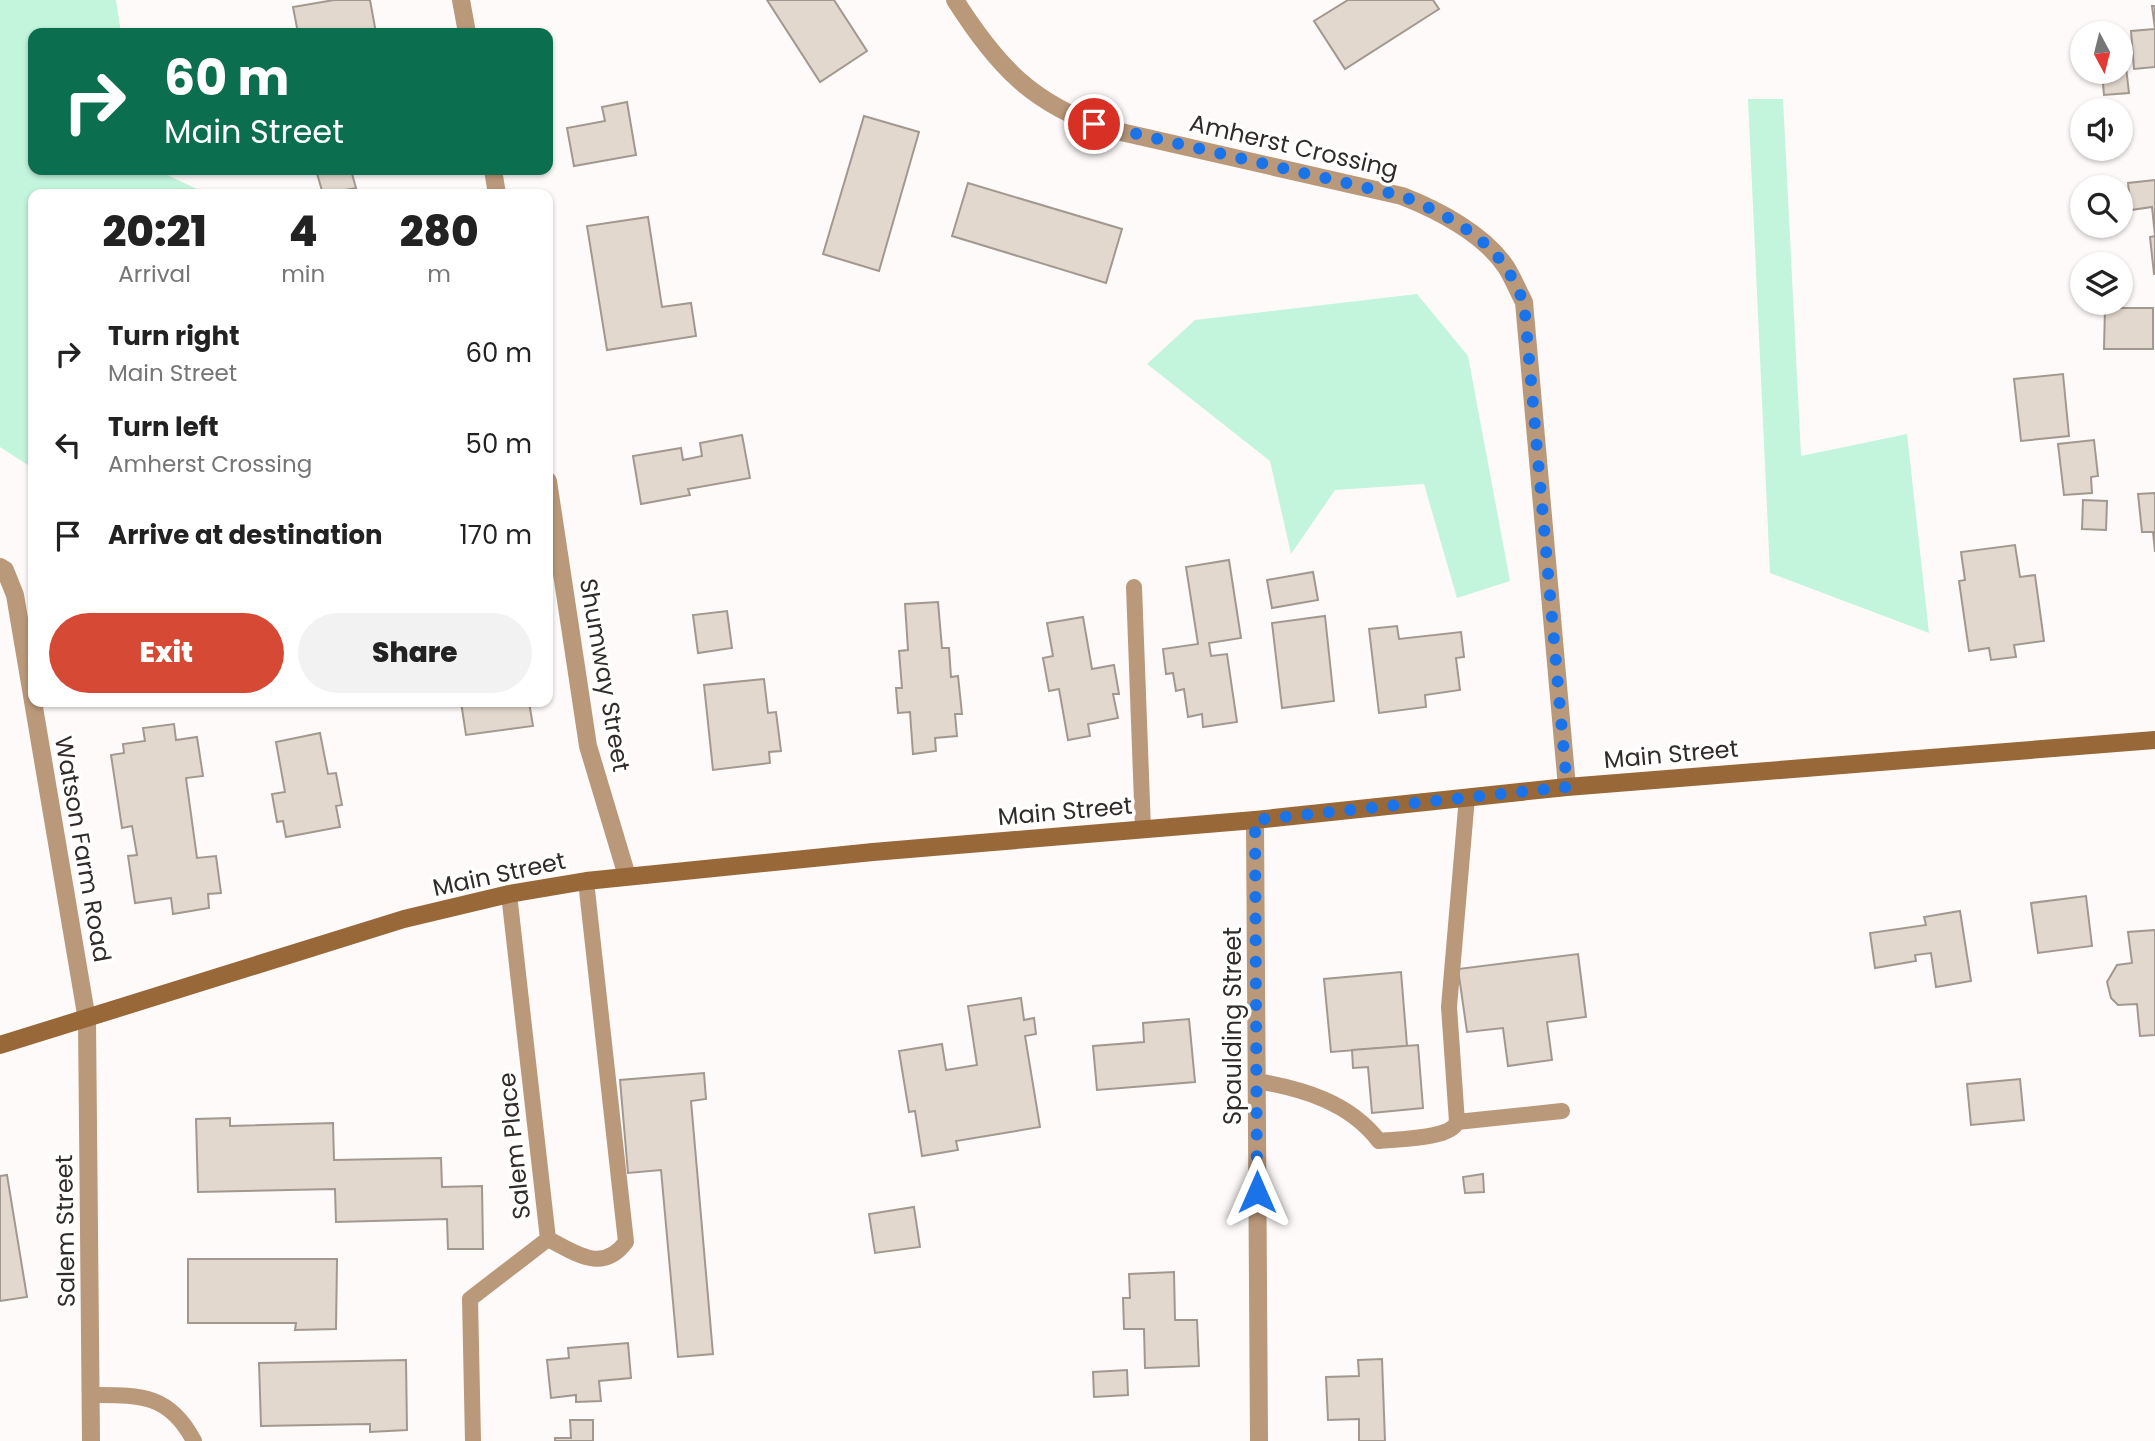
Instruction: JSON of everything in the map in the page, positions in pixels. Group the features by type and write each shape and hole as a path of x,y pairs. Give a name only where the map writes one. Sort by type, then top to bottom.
{"main road":[{"name":"Main Street","path":"0,1045 404,919 509,894 586,881 1255,820 1567,787 2155,740"}],"street":[{"path":"461,0 466,28"},
{"name":"Amherst Crossing","path":"955,0 983,44 1010,75 1052,106 1108,129 1402,196 1431,207 1468,230 1506,266 1524,302 1567,787"},
{"name":"Shumway Street","path":"553,514 588,746 626,876"},
{"name":"Watson Farm Road","path":"0,567 5,570 15,596 28,673"},
{"name":"Watson Farm Road","path":"34,707 87,1020"},
{"name":"Spaulding Street","path":"1255,820 1259,1441"},
{"name":"Salem Street","path":"87,1020 91,1441"}],"lane":[{"path":"1134,587 1143,829"},
{"path":"1257,1081 1288,1086 1350,1112 1379,1141 1452,1130 1457,1122 1448,1007 1467,797"},
{"path":"548,1239 596,1260 617,1255 626,1242 586,881"},
{"name":"Salem Place","path":"473,1441 470,1299 548,1239 509,894"},
{"path":"1457,1122 1562,1111"},
{"path":"91,1395 137,1395 164,1404 185,1423 194,1441"}],"green space":[{"path":"0,0 116,0 120,28 28,28 28,175 167,175 197,189 28,189 28,465 0,447"},
{"path":"1748,99 1783,99 1801,456 1907,434 1929,633 1770,573"},
{"path":"1417,294 1468,356 1510,581 1457,598 1424,484 1335,490 1291,554 1270,461 1147,364 1195,320"}],"building":[{"path":"334,0 370,0 375,28 297,28 293,7"},
{"path":"767,0 834,0 867,51 820,82"},
{"path":"1348,0 1433,0 1439,9 1345,69 1314,21"},
{"path":"2152,6 2155,6 2155,29"},
{"path":"2155,29 2155,67 2134,69 2133,31"},
{"path":"2103,84 2128,84 2129,93 2104,95"},
{"path":"627,102 636,155 574,166 567,128 605,121 602,107"},
{"path":"864,116 919,132 879,271 823,254"},
{"path":"317,175 352,175 356,188 350,189 322,189"},
{"path":"2155,180 2155,236 2152,207 2133,210 2133,182"},
{"path":"968,183 1122,229 1106,283 952,236"},
{"path":"648,217 662,307 691,303 696,336 607,350 587,226"},
{"path":"2155,236 2155,274 2154,274 2150,237"},
{"path":"2133,308 2153,308 2153,349 2104,349 2105,315 2133,315"},
{"path":"2063,374 2069,436 2021,441 2014,379"},
{"path":"742,435 750,478 688,489 690,495 641,504 633,456 681,448 683,460 702,456 700,443"},
{"path":"2094,440 2098,476 2091,477 2092,493 2064,495 2058,444"},
{"path":"2155,493 2155,552 2153,532 2142,532 2138,494"},
{"path":"2083,500 2107,501 2106,530 2082,529"},
{"path":"2015,545 2020,577 2035,575 2044,641 2014,645 2016,657 1991,660 1989,648 1969,651 1959,581 1965,580 1961,552"},
{"path":"1229,560 1241,638 1209,643 1211,656 1227,654 1237,722 1203,727 1202,714 1188,717 1184,689 1176,691 1173,673 1166,674 1163,649 1198,644 1186,567"},
{"path":"1313,572 1318,600 1272,608 1267,580"},
{"path":"938,602 942,648 949,648 951,677 958,676 962,714 955,714 957,736 935,738 936,751 913,754 910,712 898,713 896,688 902,688 899,651 908,650 905,604"},
{"path":"727,611 732,648 698,653 693,615"},
{"path":"1325,616 1334,701 1282,708 1272,623"},
{"path":"1083,617 1092,669 1114,665 1119,694 1113,694 1118,718 1088,724 1090,736 1068,740 1059,689 1049,691 1043,658 1053,656 1047,623"},
{"path":"1397,626 1399,639 1461,632 1464,657 1456,658 1460,690 1425,695 1426,707 1379,713 1369,629"},
{"path":"764,679 768,713 776,712 781,751 769,752 770,763 713,770 704,685"},
{"path":"462,707 530,707 533,726 466,735"},
{"path":"174,724 176,740 197,737 203,776 186,778 197,858 216,856 221,893 208,894 209,908 173,914 171,898 135,903 128,856 137,855 132,826 122,828 111,755 124,753 123,744 145,741 143,728"},
{"path":"320,733 328,774 336,773 342,805 336,806 340,827 286,837 283,821 277,822 272,794 285,792 276,742"},
{"path":"2086,896 2092,946 2038,953 2031,903"},
{"path":"1960,911 1971,981 1936,987 1931,953 1915,955 1916,961 1875,968 1870,933 1926,925 1924,917"},
{"path":"2155,930 2155,1035 2140,1036 2137,1004 2118,1005 2111,998 2107,982 2117,965 2132,963 2128,932"},
{"path":"1578,954 1586,1017 1547,1022 1552,1060 1508,1066 1503,1028 1467,1032 1458,969"},
{"path":"1401,972 1407,1046 1331,1052 1324,979"},
{"path":"1021,998 1024,1020 1034,1018 1036,1034 1025,1036 1040,1127 956,1141 958,1150 922,1156 915,1111 909,1112 899,1051 942,1044 946,1070 977,1065 968,1006"},
{"path":"1189,1019 1195,1082 1097,1090 1093,1046 1144,1042 1143,1023"},
{"path":"1418,1045 1423,1108 1372,1113 1368,1067 1353,1068 1352,1050"},
{"path":"704,1073 706,1099 691,1101 713,1354 678,1357 661,1170 628,1173 620,1080"},
{"path":"2020,1079 2024,1120 1971,1125 1967,1084"},
{"path":"230,1118 230,1126 333,1123 334,1160 441,1158 442,1187 482,1186 483,1249 448,1249 447,1219 336,1222 335,1189 198,1192 196,1119"},
{"path":"1483,1174 1484,1192 1465,1193 1463,1177"},
{"path":"7,1175 27,1297 0,1301 0,1176"},
{"path":"914,1207 920,1247 875,1253 869,1214"},
{"path":"188,1259 337,1259 336,1329 295,1330 296,1323 188,1323"},
{"path":"1174,1272 1175,1320 1197,1320 1199,1366 1145,1368 1144,1329 1124,1329 1123,1298 1130,1298 1129,1274"},
{"path":"628,1343 631,1378 599,1381 601,1401 576,1402 576,1395 551,1398 547,1360 569,1358 568,1348"},
{"path":"1382,1359 1385,1441 1359,1441 1359,1419 1328,1420 1326,1377 1359,1376 1358,1360"},
{"path":"406,1360 407,1430 370,1432 370,1424 261,1426 259,1363"},
{"path":"1127,1370 1128,1395 1094,1397 1093,1372"},
{"path":"570,1420 593,1420 593,1441 555,1441 555,1438 571,1438"}],"route":[{"path":"1094,124 1402,196 1431,207 1468,230 1506,266 1524,302 1567,787 1255,820 1257,1192"}]}
